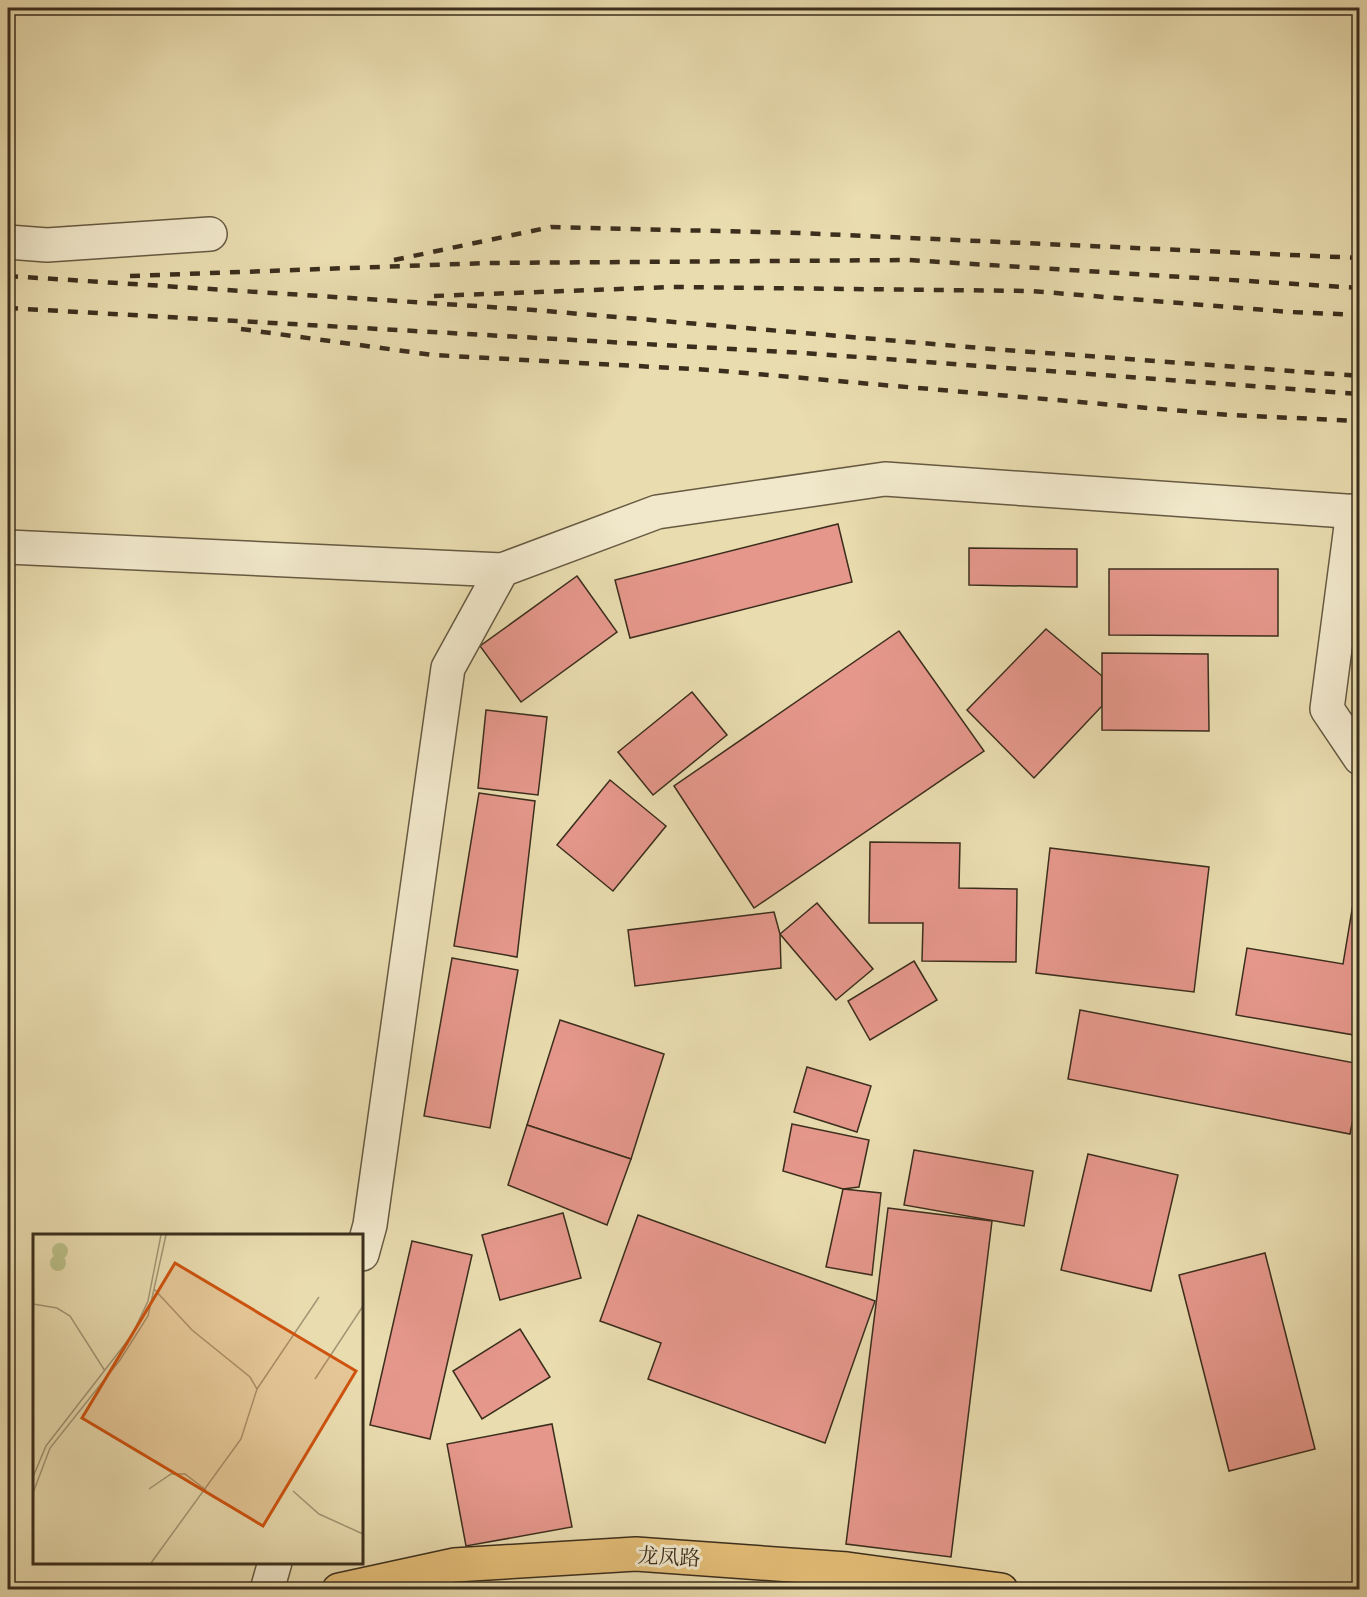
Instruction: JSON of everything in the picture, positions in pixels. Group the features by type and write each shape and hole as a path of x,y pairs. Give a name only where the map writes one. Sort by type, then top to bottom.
{"main road":[{"name":"龙凤路","path":"339,1590 453,1565 636,1554 847,1569 990,1589"}],"street":[{"path":"8,242 47,245 210,234"},
{"path":"8,547 502,570 657,512 885,479 1356,512 1327,710 1359,758"},
{"path":"363,1250 370,1225 448,669 502,570"},
{"path":"267,1590 275,1564"}],"building":[{"path":"838,524 852,582 630,638 615,580"},
{"path":"969,548 1077,549 1077,587 969,585"},
{"path":"1109,569 1278,569 1278,636 1109,635"},
{"path":"577,576 617,632 521,702 480,646"},
{"path":"1046,629 1102,676 1102,706 1034,778 967,710"},
{"path":"899,631 984,751 754,908 674,786"},
{"path":"1102,653 1208,654 1209,731 1102,730"},
{"path":"692,692 727,735 653,795 618,752"},
{"path":"486,710 547,717 538,795 478,788"},
{"path":"610,780 666,826 613,891 557,845"},
{"path":"479,793 535,801 517,957 454,946"},
{"path":"870,842 960,843 959,888 1017,889 1016,962 922,961 923,923 869,923"},
{"path":"1050,848 1209,867 1194,992 1036,973"},
{"path":"817,903 873,969 836,1000 780,934"},
{"path":"1353,904 1360,905 1360,1036 1236,1015 1247,948 1343,964"},
{"path":"774,912 780,934 781,968 635,986 628,930"},
{"path":"452,958 518,970 490,1128 424,1116"},
{"path":"914,961 937,1000 870,1040 848,1001"},
{"path":"1080,1010 1360,1064 1360,1084 1350,1134 1068,1079"},
{"path":"560,1020 664,1054 631,1159 527,1125"},
{"path":"807,1067 871,1086 857,1132 794,1112"},
{"path":"792,1124 869,1140 859,1187 843,1189 783,1171"},
{"path":"527,1125 631,1159 607,1225 508,1185"},
{"path":"914,1150 1033,1171 1024,1226 904,1205"},
{"path":"1088,1154 1178,1175 1151,1291 1061,1270"},
{"path":"843,1189 881,1193 872,1275 826,1267"},
{"path":"888,1208 992,1221 951,1557 846,1544"},
{"path":"563,1213 581,1278 500,1300 482,1235"},
{"path":"638,1215 875,1301 825,1443 648,1379 661,1343 600,1321"},
{"path":"412,1241 472,1255 430,1439 370,1425"},
{"path":"1265,1253 1315,1449 1229,1471 1179,1275"},
{"path":"520,1329 550,1377 482,1419 453,1371"},
{"path":"552,1424 572,1527 466,1546 447,1444"}],"railway":[{"path":"394,260 551,227 799,233 1360,258"},
{"path":"130,276 487,263 909,260 1360,288"},
{"path":"8,276 522,309 992,349 1360,376"},
{"path":"434,296 673,287 1031,291 1290,312 1360,315"},
{"path":"8,308 804,353 1360,394"},
{"path":"241,329 433,355 711,370 1229,415 1360,421"}]}
